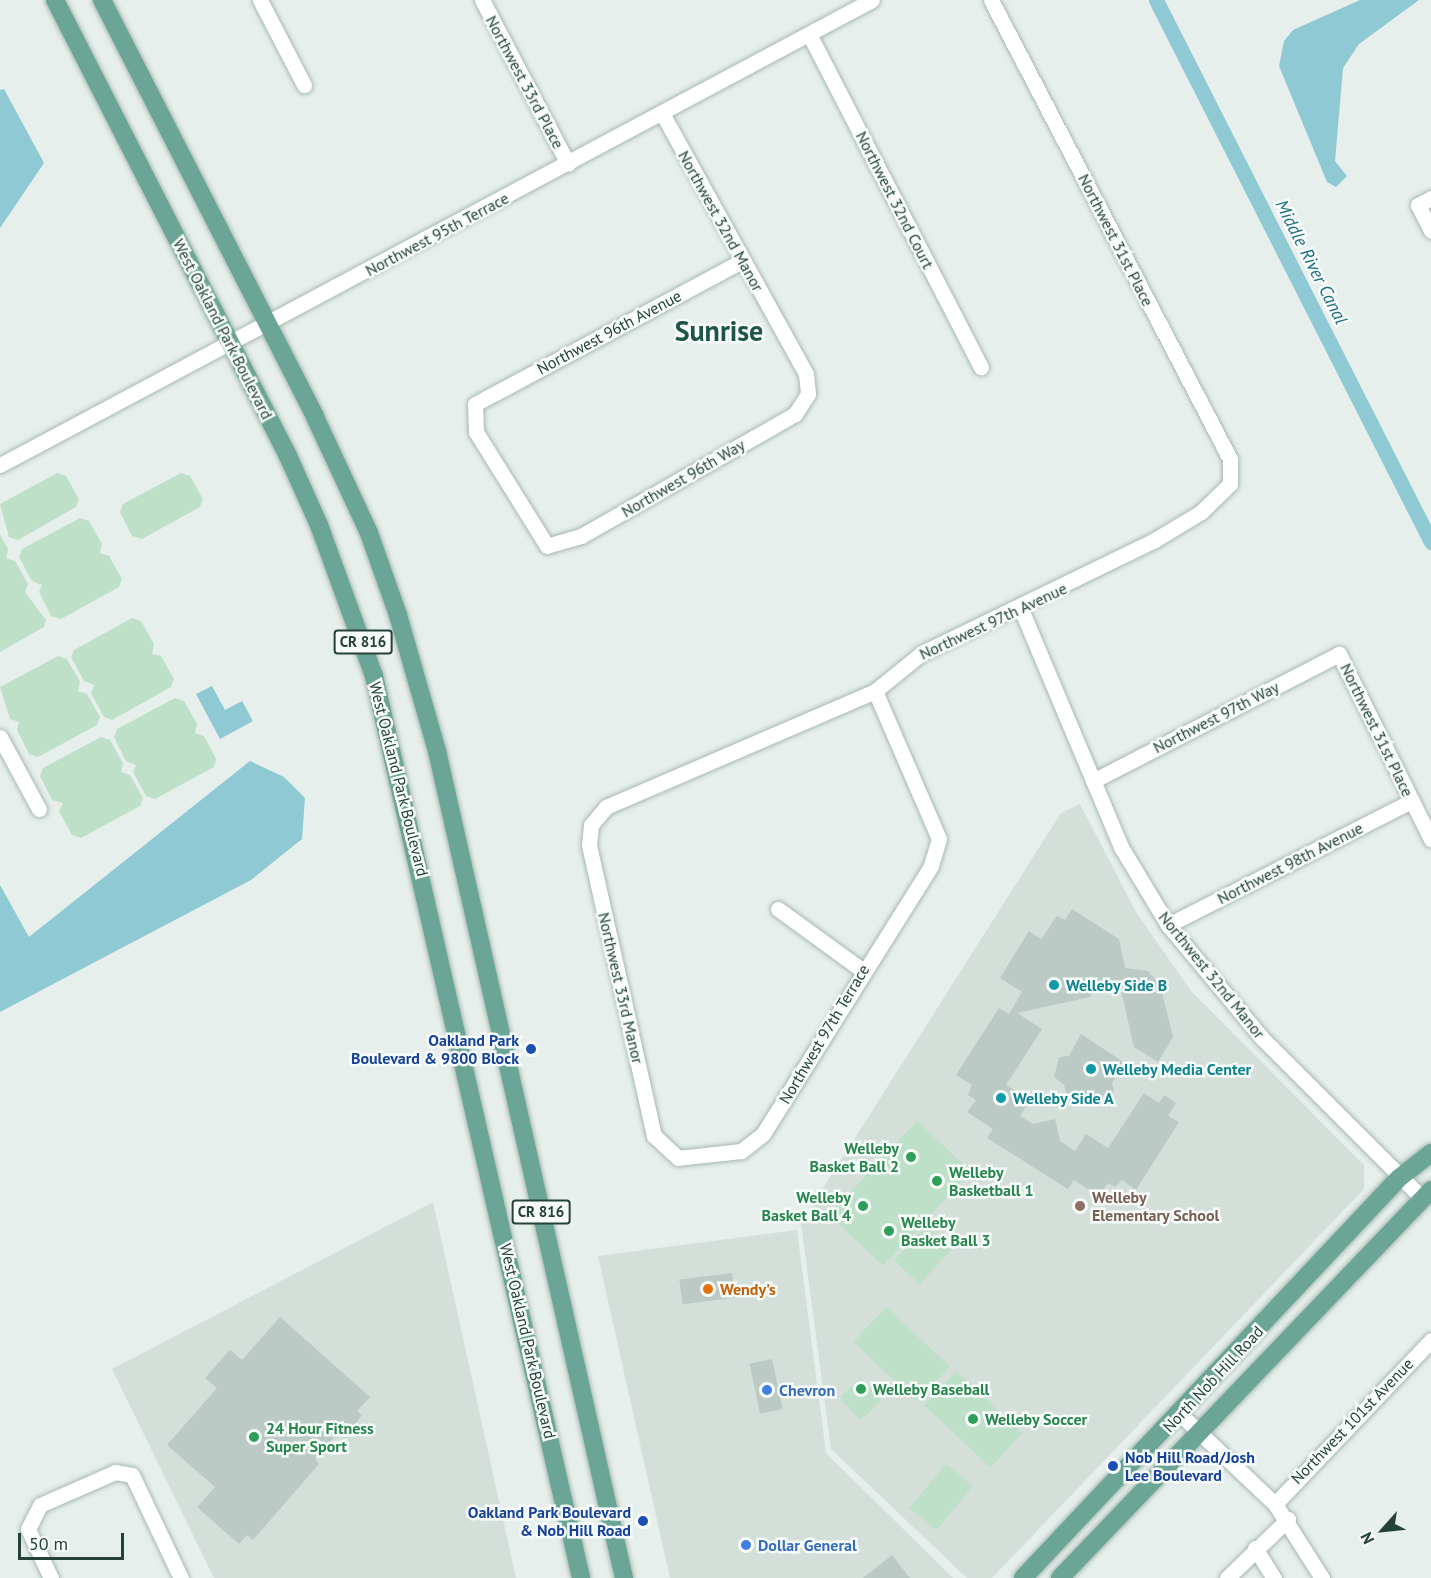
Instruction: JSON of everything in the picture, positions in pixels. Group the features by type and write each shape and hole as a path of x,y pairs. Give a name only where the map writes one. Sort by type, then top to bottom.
{"main road":[{"name":"West Oakland Park Boulevard","path":"55,0 229,340 319,525 384,712 581,1578"},
{"name":"CR 816","path":"102,0 268,323 369,533 422,691 624,1578"},
{"name":"North Nob Hill Road","path":"1023,1578 1180,1414 1399,1178 1431,1153"},
{"name":"North Nob Hill Road","path":"1060,1578 1426,1194"}],"street":[{"path":"260,0 304,85"},
{"name":"Northwest 33rd Place","path":"482,0 568,164"},
{"name":"Northwest 95th Terrace","path":"0,465 229,340 268,323 872,0"},
{"name":"Northwest 31st Place","path":"991,0 1230,459 1230,483"},
{"name":"Northwest 32nd Court","path":"809,34 981,367"},
{"name":"Northwest 32nd Manor","path":"662,113 806,374 808,394"},
{"path":"1431,198 1418,205 1431,231"},
{"name":"Northwest 96th Avenue","path":"547,546 476,432 475,404 743,260"},
{"name":"Northwest 96th Way","path":"547,546 581,536 785,419 808,394"},
{"name":"Northwest 97th Avenue","path":"591,825 606,807 875,691 922,653 1021,609 1153,541 1201,512 1230,483"},
{"name":"Northwest 32nd Manor","path":"1021,609 1121,847 1168,925 1262,1038 1399,1178 1426,1194"},
{"name":"Northwest 31st Place","path":"1339,654 1431,839"},
{"name":"Northwest 97th Way","path":"1093,781 1339,654"},
{"name":"Northwest 97th Terrace","path":"662,1149 678,1158 753,1146 862,970 931,866 939,839 875,691"},
{"path":"0,737 39,809"},
{"name":"Northwest 98th Avenue","path":"1168,925 1411,801"},
{"name":"Northwest 33rd Manor","path":"591,825 589,844 654,1136 662,1149"},
{"path":"778,909 862,970"},
{"name":"Northwest 101st Avenue","path":"1275,1504 1431,1340"},
{"path":"1180,1414 1288,1519 1322,1578"},
{"path":"51,1578 28,1529 40,1505 115,1472 132,1475 182,1578"},
{"path":"1227,1578 1255,1548 1288,1519"},
{"path":"1255,1548 1274,1578"}],"shaded area":[{"name":"Welleby Elementary School","path":"1080,804 1136,912 1191,991 1364,1165 1364,1189 992,1578 967,1578 831,1449 801,1223 1061,813"},
{"path":"433,1202 516,1578 214,1578 112,1369"},
{"path":"797,1230 826,1453 953,1578 670,1578 598,1256"}],"green space":[{"path":"57,473 66,476 79,499 76,507 18,540 9,537 0,504"},
{"path":"181,473 190,476 203,499 200,507 142,539 132,536 120,512 123,504"},
{"path":"80,518 89,521 102,544 100,553 109,556 122,579 119,587 61,619 51,616 39,592 42,585 32,581 19,557 22,549"},
{"path":"0,534 8,549 6,558 15,561 28,584 25,592 46,620 44,627 0,652"},
{"path":"132,618 141,621 154,644 152,654 161,656 174,679 171,687 112,720 104,717 91,693 94,685 84,681 71,657 74,650"},
{"path":"58,656 67,659 80,682 78,691 87,694 100,717 97,725 38,757 29,754 17,730 19,722 10,719 0,687"},
{"path":"175,698 184,701 197,724 195,733 204,736 216,759 214,767 155,799 146,796 133,772 136,765 126,761 114,737 117,729"},
{"path":"101,737 110,740 123,763 121,772 130,775 143,798 140,806 81,838 72,835 59,811 63,803 52,800 40,776 43,768"},
{"path":"917,1121 971,1171 883,1266 829,1215"},
{"path":"926,1226 952,1250 920,1284 894,1260"},
{"path":"886,1307 950,1366 917,1401 853,1342"},
{"name":"Welleby Soccer","path":"956,1371 1023,1433 990,1467 924,1405"},
{"name":"Welleby Baseball","path":"861,1378 882,1401 860,1420 839,1397"},
{"path":"946,1464 973,1486 936,1530 909,1508"}],"water":[{"path":"1360,0 1419,0 1359,44 1343,68 1335,161 1347,176 1336,187 1327,182 1279,66 1284,41 1293,30"},
{"path":"4,89 44,163 0,228 0,90"},
{"path":"212,686 225,710 242,701 253,721 220,739 196,694"},
{"path":"250,761 284,777 305,798 302,839 251,880 0,1012 0,885 29,937"}],"building":[{"path":"1072,909 1119,939 1125,968 1148,971 1160,985 1173,1037 1158,1062 1134,1047 1121,990 1112,992 1098,983 1090,997 1017,1013 1042,1029 1006,1085 1030,1100 1020,1116 1033,1124 1055,1119 1060,1141 1075,1151 1086,1134 1108,1148 1144,1093 1159,1103 1164,1095 1176,1103 1168,1116 1179,1122 1136,1190 1122,1180 1115,1187 1108,1183 1099,1196 1074,1180 1068,1189 987,1138 993,1129 967,1112 976,1100 968,1095 972,1085 956,1075 999,1008 1009,1014 1022,992 1000,978 1029,931 1041,939 1057,916 1065,920"},
{"name":"Welleby Media Center","path":"1081,1034 1125,1063 1112,1083 1114,1092 1104,1094 1097,1105 1086,1098 1069,1102 1064,1085 1054,1077 1059,1057 1069,1056"},
{"name":"Wendy's","path":"732,1273 735,1298 682,1304 679,1279"},
{"name":"24 Hour Fitness Super Sport","path":"280,1317 370,1397 357,1411 362,1415 350,1430 345,1425 315,1459 319,1464 253,1540 247,1535 239,1544 197,1507 215,1487 167,1445 217,1388 205,1378 230,1350 242,1360"},
{"name":"Chevron","path":"772,1359 783,1409 760,1414 750,1364"},
{"path":"892,1555 910,1578 863,1578"}],"waterway":[{"name":"Middle River Canal","path":"1156,0 1431,542"}],"place":[{"name":"Welleby Side B","path":"1054,985"},
{"name":"Oakland Park Boulevard & 9800 Block","path":"531,1049"},
{"name":"Welleby Media Center","path":"1091,1069"},
{"name":"Welleby Side A","path":"1001,1098"},
{"name":"Welleby Basket Ball 2","path":"911,1157"},
{"name":"Welleby Basketball 1","path":"937,1181"},
{"name":"Welleby Basket Ball 4","path":"863,1206"},
{"name":"Welleby Elementary School","path":"1080,1206"},
{"name":"Welleby Basket Ball 3","path":"889,1231"},
{"name":"Wendy's","path":"708,1289"},
{"name":"Welleby Baseball","path":"861,1389"},
{"name":"Chevron","path":"767,1390"},
{"name":"Welleby Soccer","path":"973,1419"},
{"name":"24 Hour Fitness Super Sport","path":"254,1437"},
{"name":"Nob Hill Road/Josh Lee Boulevard","path":"1113,1466"},
{"name":"Oakland Park Boulevard & Nob Hill Road","path":"643,1521"},
{"name":"Dollar General","path":"746,1545"}],"district":[{"name":"Sunrise","path":"719,331"}]}
